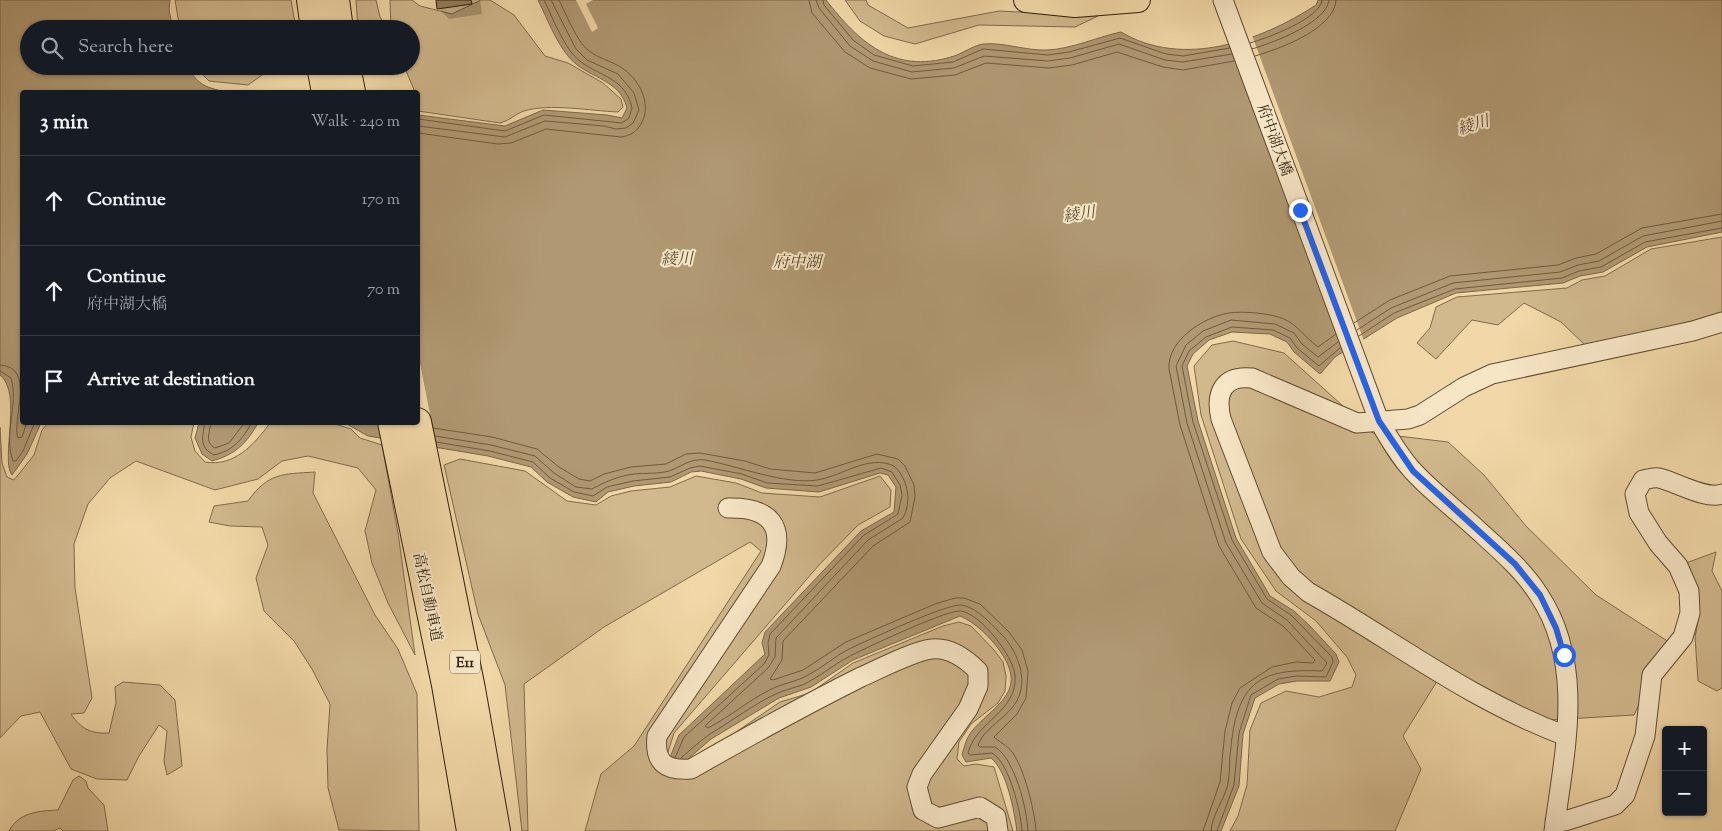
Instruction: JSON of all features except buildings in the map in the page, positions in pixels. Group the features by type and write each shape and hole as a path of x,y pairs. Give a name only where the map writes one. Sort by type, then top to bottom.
{"highway":[{"path":"335,0 338,20"},
{"path":"330,75 349,90"},
{"name":"高松自動車道","path":"393,425 419,496 471,689 496,831"},
{"name":"高松自動車道","path":"417,425 419,496 446,685 471,831"}],"main road":[{"path":"1026,0 1075,4 1138,0"}],"street":[{"name":"府中湖大橋","path":"1225,5 1379,421 1413,471 1515,564 1540,595 1556,628 1564,655 1568,681 1566,736 1554,826"},
{"path":"1566,736 1528,722 1466,690 1308,592 1291,577 1272,552 1263,530 1221,419 1218,395 1231,380 1240,376 1252,378 1357,423 1408,419 1420,415 1464,387 1492,374 1693,331 1722,322"},
{"path":"1554,826 1615,805 1625,795 1645,736 1652,675 1683,637 1690,612 1689,591 1678,566 1658,543 1639,513 1635,494 1643,480 1657,478 1702,493 1722,494"},
{"path":"728,508 749,508 765,515 776,531 778,548 771,566 657,736 655,749 662,762 674,770 691,769 792,712 884,667 931,649 947,650 966,659 978,671 978,686 968,709 922,774 918,787 923,810 938,818 980,807 996,817 998,831"}],"shaded area":[{"path":"175,0 291,0 294,20 178,20"},
{"path":"356,0 376,0 382,20 357,20"},
{"path":"390,0 412,0 420,6 452,14 481,0 490,0 514,15 545,56 568,63 603,83 621,99 623,107 618,112 558,108 534,109 521,112 500,123 420,111 420,90 414,90 408,75 420,75 420,20 391,20"},
{"path":"845,0 866,0 868,5 908,28 999,11 1098,16 1075,27 979,25 915,44 884,36 860,21"},
{"path":"203,75 262,75 248,85 209,81"},
{"path":"1722,237 1722,314 1586,346 1561,322 1524,303 1498,325 1472,320 1436,359 1417,343 1430,328 1436,307 1457,297 1567,288 1582,280 1605,276 1651,249"},
{"path":"1233,341 1284,353 1373,433 1448,442 1484,475 1526,526 1596,595 1669,642 1634,715 1548,720 1444,670 1403,736 1421,769 1395,831 1230,831 1238,816 1247,785 1250,730 1261,703 1286,691 1319,697 1352,687 1356,675 1347,657 1316,621 1276,591 1241,539 1201,415 1194,366 1212,345"},
{"path":"46,425 194,425 191,437 195,451 205,462 215,463 234,458 242,453 268,425 338,425 351,429 360,438 382,445 398,533 415,655 388,603 372,563 365,531 376,490 358,468 308,456 282,461 258,479 215,490 136,461 110,478 88,504 74,544 75,588 92,698 84,713 71,714 87,730 97,733 109,733 116,703 115,687 123,682 160,685 175,700 182,766 167,775 164,761 167,731 159,725 139,756 127,780 97,779 71,769 40,712 21,716 0,738 0,427 2,463 7,477 14,480 34,455 42,430"},
{"path":"460,459 525,471 567,501 596,505 611,496 631,491 670,487 696,476 736,483 762,493 820,497 880,476 891,490 890,507 858,525 819,565 674,733 663,768 689,764 780,702 810,693 853,663 943,626 959,622 971,626 994,650 1003,662 1006,676 1005,691 998,703 971,724 959,742 957,759 964,766 976,764 994,767 1013,831 585,831 601,774 634,746 761,551 750,542 604,627 524,684 528,831 522,831 505,685 478,614 444,465"},
{"path":"315,472 313,493 375,615 398,649 417,694 419,831 339,830 328,788 327,749 330,704 312,669 294,641 264,611 256,578 268,545 262,527 230,526 209,522 214,506 248,501 269,480 293,473"},
{"path":"1716,552 1712,571 1722,591 1722,688 1717,691 1698,681 1695,637 1699,616 1698,589 1686,563"},
{"path":"79,776 86,781 88,788 104,805 108,831 63,831 60,828 53,831 9,831 24,816 37,812 58,810 73,780"}],"water":[{"path":"0,0 170,0 169,10 171,20 20,20 20,75 193,75 205,86 217,90 20,90 20,425 40,425 27,454 12,475 8,455 10,396 7,384 0,375"},
{"name":"府中湖","path":"538,0 826,0 851,29 879,51 895,58 912,61 930,61 951,57 983,44 1047,50 1075,45 1121,32 1145,43 1170,48 1195,49 1221,46 1271,30 1316,5 1318,0 1722,0 1722,232 1647,247 1603,272 1580,276 1563,283 1456,293 1397,318 1335,357 1320,374 1294,352 1287,342 1270,334 1232,332 1209,340 1193,354 1187,366 1198,421 1236,538 1270,596 1294,611 1310,626 1336,654 1339,662 1330,681 1297,681 1279,684 1255,698 1243,734 1239,786 1221,831 1017,831 1009,791 997,764 991,758 966,762 962,755 967,739 972,731 1006,696 1010,687 1011,677 1008,665 1000,651 987,636 977,626 960,616 853,660 811,687 779,698 711,739 680,766 667,765 679,735 765,654 762,643 765,632 861,531 894,512 896,487 888,475 880,473 819,492 766,488 741,479 701,471 691,472 671,482 634,486 608,492 596,502 573,497 547,482 531,467 488,456 368,436 349,425 420,425 420,115 505,126 543,110 622,118 627,108 617,90 575,63 563,50"},
{"path":"198,425 257,425 245,442 234,452 212,461 202,454 195,438"}],"pier":[{"path":"576,0 593,0 586,4 598,28 592,32"},
{"path":"1252,35 1364,341 1344,354 1230,40"},
{"path":"420,363 437,450 383,441 412,425 420,425"}],"route":[{"path":"1300,210 1379,421 1392,443 1413,471 1515,564 1540,595 1556,628 1564,655"}],"water label":[{"name":"綾川","path":"1473,124"},
{"name":"綾川","path":"1079,213"},
{"name":"綾川","path":"677,258"}]}
